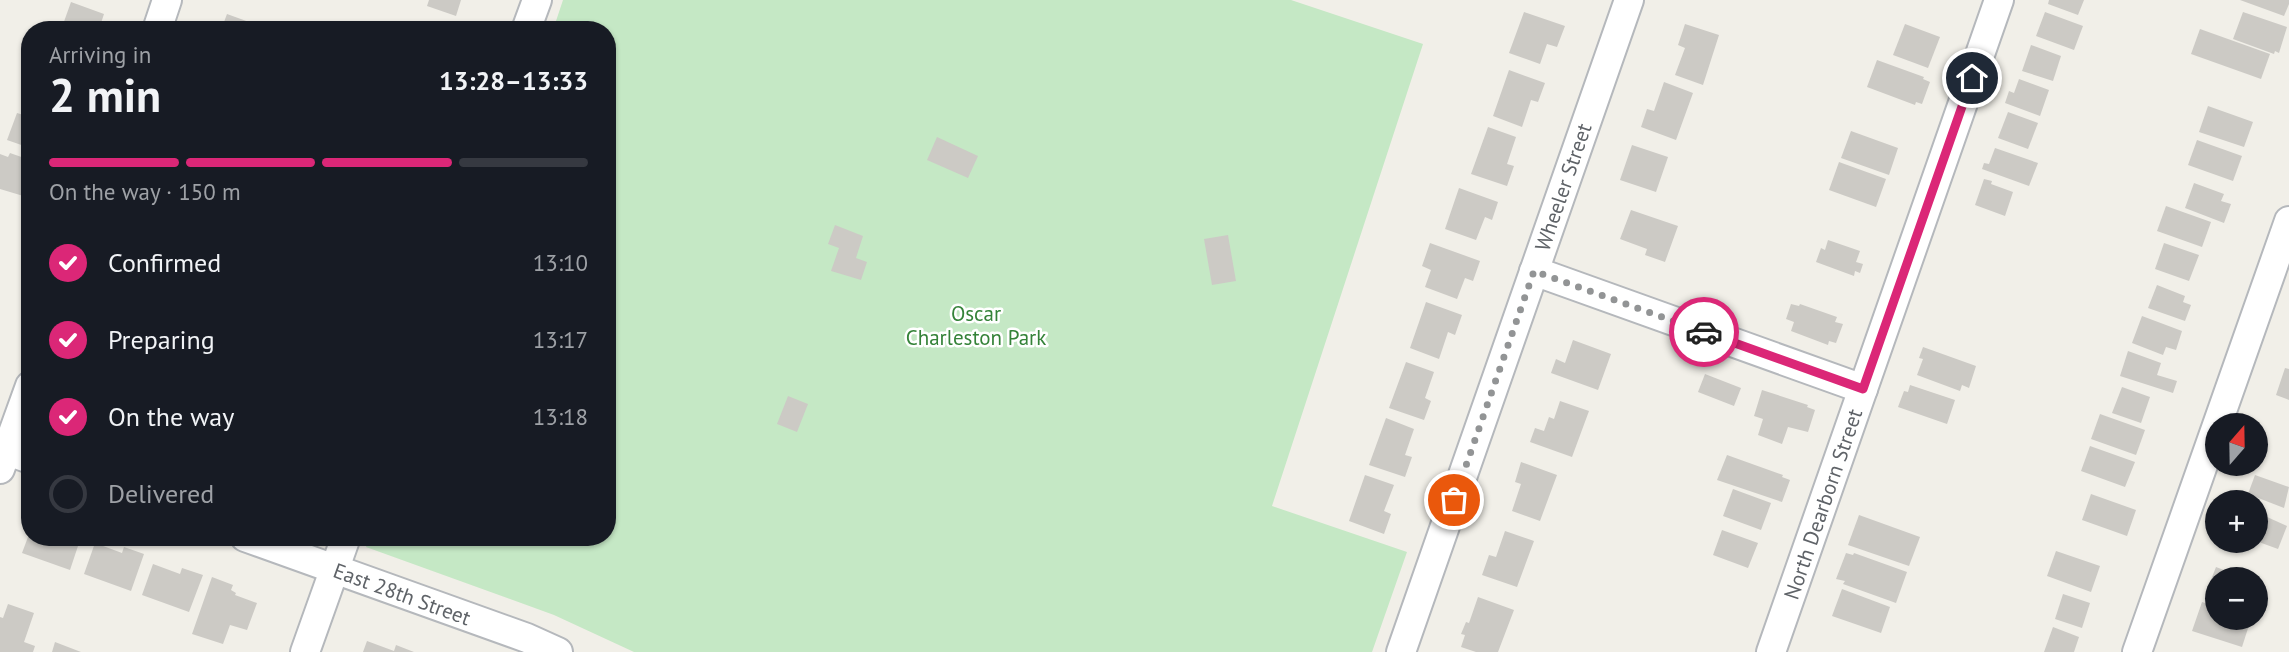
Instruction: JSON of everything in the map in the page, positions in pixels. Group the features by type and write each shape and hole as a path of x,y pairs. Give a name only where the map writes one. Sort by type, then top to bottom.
{"street":[{"path":"160,21 167,0"},
{"path":"529,21 537,0"},
{"name":"Wheeler Street","path":"1401,652 1629,0"},
{"name":"North Dearborn Street","path":"1771,652 1999,0"},
{"path":"2137,652 2289,221"},
{"path":"1534,271 1863,389"},
{"path":"9,457 21,416"},
{"name":"East 28th Street","path":"269,546 527,638 558,652"},
{"path":"305,652 343,546"}],"green space":[{"name":"Oscar Charleston Park","path":"563,0 1291,0 1423,44 1272,506 1407,552 1372,652 634,652 554,615 366,547 616,546 616,21 556,21"}],"building":[{"path":"429,0 461,0 456,16 427,6"},
{"path":"2049,0 2084,0 2078,15 2048,4"},
{"path":"2240,0 2289,0 2289,4 2284,16"},
{"path":"71,2 104,14 102,21 64,21"},
{"path":"1524,12 1565,26 1557,47 1547,44 1540,64 1509,53"},
{"path":"2045,12 2083,26 2074,50 2036,36"},
{"path":"2243,12 2287,27 2279,53 2275,51 2274,54 2233,39"},
{"path":"227,14 246,21 224,21"},
{"path":"1685,24 1719,35 1703,85 1675,75 1685,48 1678,45"},
{"path":"1905,24 1940,37 1928,68 1893,55"},
{"path":"2200,29 2270,54 2261,79 2191,54"},
{"path":"2031,45 2061,56 2053,81 2022,71"},
{"path":"1877,60 1924,77 1923,79 1930,82 1922,104 1916,102 1915,105 1867,87"},
{"path":"1509,70 1545,83 1538,102 1531,100 1522,127 1493,116"},
{"path":"2019,79 2049,90 2040,116 2005,103 2009,91 2014,93"},
{"path":"1664,82 1693,93 1676,140 1641,127 1647,109 1654,111"},
{"path":"2208,106 2253,122 2244,147 2199,132"},
{"path":"2008,112 2038,123 2028,149 1998,138"},
{"path":"17,113 21,114 21,145 7,140"},
{"path":"1488,127 1516,137 1507,164 1514,166 1507,186 1471,174"},
{"path":"1851,131 1898,148 1889,175 1841,158"},
{"path":"937,137 978,156 968,178 927,160"},
{"path":"2197,140 2242,156 2233,181 2188,165"},
{"path":"1632,145 1668,157 1656,192 1620,180"},
{"path":"1995,148 2038,163 2029,186 1982,169 1984,163 1989,164"},
{"path":"10,153 21,157 21,195 0,189 0,154 8,157"},
{"path":"1839,162 1886,179 1876,207 1829,190"},
{"path":"1984,179 2013,192 2005,216 1975,205"},
{"path":"2194,183 2224,194 2221,201 2231,204 2224,223 2185,208"},
{"path":"1459,188 1498,202 1492,220 1485,217 1476,240 1445,229"},
{"path":"2166,206 2211,222 2202,247 2157,231"},
{"path":"1631,210 1678,226 1665,262 1645,255 1647,249 1620,239"},
{"path":"835,225 863,236 856,258 867,262 861,280 831,271 839,248 828,244"},
{"path":"1228,235 1236,281 1212,285 1204,239"},
{"path":"1828,240 1860,251 1856,262 1863,264 1860,273 1855,271 1854,276 1816,262 1821,248 1825,250"},
{"path":"1430,243 1480,261 1473,281 1465,278 1457,299 1425,287 1431,270 1422,266"},
{"path":"2164,243 2199,255 2189,281 2155,269"},
{"path":"2157,285 2185,296 2183,302 2191,305 2185,321 2148,308"},
{"path":"1426,302 1462,315 1455,335 1448,332 1439,359 1410,348"},
{"path":"1791,304 1800,304 1837,317 1835,322 1843,324 1836,343 1829,341 1828,345 1791,331 1794,322 1786,319"},
{"path":"2142,316 2182,331 2176,350 2166,347 2163,355 2132,343"},
{"path":"1573,340 1611,354 1598,390 1551,373 1556,359 1565,363"},
{"path":"1923,347 1976,366 1969,388 1962,385 1960,391 1917,375 1923,359 1919,358"},
{"path":"2128,351 2161,363 2157,375 2177,381 2173,393 2120,376"},
{"path":"1406,362 1434,372 1425,398 1431,401 1424,420 1389,408"},
{"path":"2285,368 2289,369 2289,400 2276,395"},
{"path":"1705,374 1741,388 1734,406 1698,392"},
{"path":"1910,385 1955,400 1947,424 1898,407 1904,391 1908,392"},
{"path":"2122,387 2150,397 2141,423 2112,413"},
{"path":"1762,390 1808,405 1807,407 1815,410 1808,432 1788,427 1782,444 1758,435 1763,419 1754,416"},
{"path":"788,396 808,404 797,432 777,424"},
{"path":"1560,401 1589,411 1572,457 1530,442 1535,428 1544,431 1549,417 1554,419"},
{"path":"2100,414 2145,430 2136,455 2091,439"},
{"path":"1386,418 1414,429 1405,455 1412,457 1405,477 1369,465"},
{"path":"2090,446 2135,462 2125,487 2081,471"},
{"path":"1727,455 1790,480 1782,502 1717,480"},
{"path":"1521,462 1557,475 1540,521 1512,511 1521,484 1515,482"},
{"path":"1365,475 1394,485 1384,511 1391,514 1384,534 1349,521"},
{"path":"2255,476 2289,487 2284,508 2268,502 2268,490 2249,490"},
{"path":"1733,489 1771,503 1761,530 1723,516"},
{"path":"2091,494 2136,510 2127,536 2082,520"},
{"path":"1859,515 1920,537 1909,566 1848,545"},
{"path":"2268,517 2287,526 2278,549 2268,545"},
{"path":"1722,530 1758,543 1748,568 1713,555"},
{"path":"1505,531 1534,541 1517,587 1482,575 1489,555 1496,557"},
{"path":"25,546 78,546 70,570 22,553"},
{"path":"94,546 103,546 122,553 124,547 144,554 131,591 84,574"},
{"path":"2056,551 2100,566 2091,592 2047,576"},
{"path":"1846,553 1854,553 1907,572 1896,603 1836,579"},
{"path":"153,564 180,574 182,568 203,575 189,612 142,595"},
{"path":"212,577 233,585 231,590 235,595 257,603 247,630 230,625 223,644 192,634"},
{"path":"1842,589 1890,607 1881,633 1832,616"},
{"path":"2063,594 2090,603 2082,628 2055,619"},
{"path":"1478,597 1514,610 1498,652 1476,652 1461,647 1465,635 1461,634 1466,622 1469,623"},
{"path":"2202,602 2205,603 2205,630 2247,630 2242,647 2192,631"},
{"path":"8,604 34,613 24,642 35,646 33,652 0,652 0,617 3,618"},
{"path":"2053,627 2079,637 2074,652 2044,652"},
{"path":"367,641 394,651 396,645 414,652 363,652"},
{"path":"55,642 81,652 52,652"}],"way so far":[{"path":"1454,500 1534,271 1704,332"}],"route":[{"path":"1704,332 1863,389 1972,78"}]}
